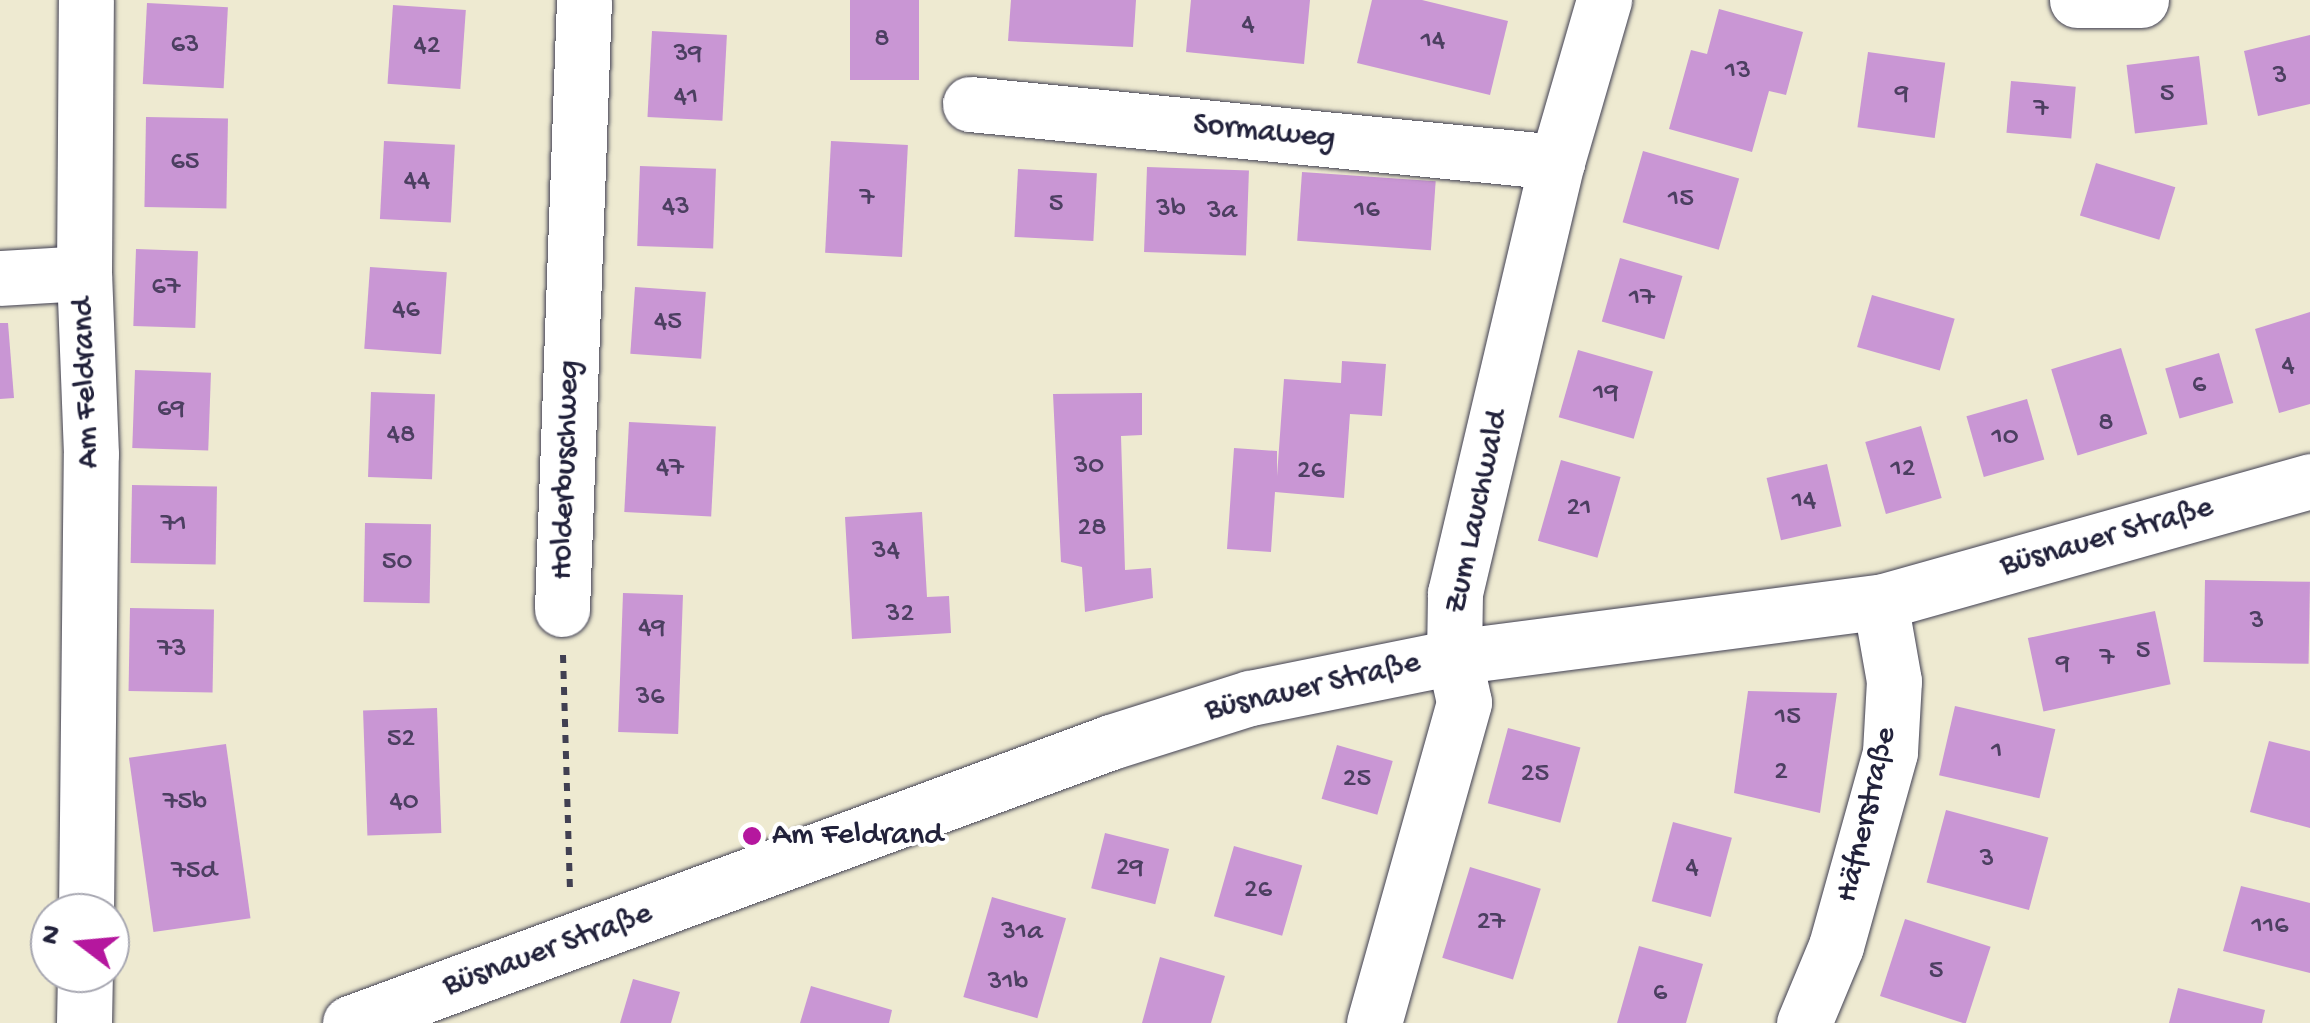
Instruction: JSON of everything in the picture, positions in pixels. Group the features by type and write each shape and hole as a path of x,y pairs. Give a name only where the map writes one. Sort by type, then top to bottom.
{"street":[{"name":"Am Feldrand","path":"86,0 84,273 91,454 86,893"},
{"name":"Holderbuschweg","path":"562,609 584,0"},
{"name":"Zum Lauchwald","path":"1374,1023 1464,702 1454,657 1456,593 1557,162 1604,0"},
{"path":"2077,0 2141,0"},
{"name":"Sormaweg","path":"970,104 1557,162"},
{"name":"Am Feldrand","path":"0,278 84,273"},
{"name":"Büsnauer Straße","path":"350,1023 1111,742 1250,698 1454,657 1880,602 2310,481"},
{"name":"Häfnerstraße","path":"1804,1023 1836,946 1890,752 1894,681 1880,602"},
{"path":"84,1023 85,993"}],"path":[{"name":"Holderbuschweg","path":"562,609 570,898 579,940"}],"building":[{"path":"850,0 919,0 919,80 850,80"},
{"path":"1011,0 1136,0 1133,47 1008,41"},
{"path":"1191,0 1310,0 1304,64 1186,52"},
{"path":"1372,0 1422,0 1508,21 1490,95 1357,63"},
{"path":"147,3 228,7 224,88 143,84"},
{"path":"393,5 466,10 460,89 387,84"},
{"path":"1719,9 1803,32 1786,95 1769,91 1752,152 1669,129 1691,50 1707,54"},
{"path":"652,31 727,35 722,121 647,117"},
{"path":"2310,35 2310,104 2258,116 2244,51"},
{"path":"1868,52 1945,63 1935,138 1857,127"},
{"path":"2199,56 2207,124 2135,133 2127,65"},
{"path":"2011,81 2076,87 2071,138 2006,133"},
{"path":"146,117 228,118 226,208 144,207"},
{"path":"384,141 455,145 451,223 380,219"},
{"path":"831,141 908,145 902,257 825,253"},
{"path":"1643,151 1739,179 1719,250 1623,222"},
{"path":"2096,163 2175,187 2159,240 2080,216"},
{"path":"640,166 716,169 713,249 637,246"},
{"path":"1147,167 1249,171 1246,256 1144,252"},
{"path":"1018,169 1097,173 1093,241 1014,237"},
{"path":"1302,172 1436,181 1431,250 1297,241"},
{"path":"136,249 198,251 195,328 133,326"},
{"path":"1620,258 1682,276 1664,339 1602,321"},
{"path":"370,267 447,272 441,354 364,349"},
{"path":"635,287 706,292 701,359 630,354"},
{"path":"1872,295 1955,319 1940,371 1857,347"},
{"path":"2310,312 2310,404 2279,413 2255,329"},
{"path":"0,323 8,323 14,398 0,399"},
{"path":"2121,348 2147,434 2078,455 2051,369"},
{"path":"1578,350 1653,371 1634,439 1559,417"},
{"path":"2219,353 2233,403 2180,418 2165,368"},
{"path":"1342,361 1386,364 1382,416 1350,414 1344,498 1275,492 1271,552 1227,549 1234,448 1277,451 1277,476 1284,379 1341,383"},
{"path":"135,370 211,373 208,451 132,448"},
{"path":"371,392 435,394 432,479 368,477"},
{"path":"1142,393 1142,435 1121,436 1125,570 1151,568 1153,598 1085,612 1082,567 1061,562 1053,394"},
{"path":"2027,399 2044,460 1984,477 1966,416"},
{"path":"629,422 716,427 711,516 624,512"},
{"path":"1921,426 1942,498 1886,514 1865,442"},
{"path":"1561,460 1621,477 1597,558 1538,541"},
{"path":"1827,464 1841,526 1781,540 1767,478"},
{"path":"132,485 217,486 216,564 131,563"},
{"path":"922,512 927,597 949,596 951,633 852,639 845,517"},
{"path":"365,523 431,524 430,603 364,602"},
{"path":"2205,580 2310,582 2309,664 2204,662"},
{"path":"623,593 683,595 678,734 618,732"},
{"path":"130,608 214,609 213,692 129,691"},
{"path":"2155,611 2171,684 2043,711 2028,638"},
{"path":"1748,691 1837,693 1820,813 1734,793"},
{"path":"1955,706 2055,729 2039,798 1939,775"},
{"path":"437,708 441,833 367,836 363,711"},
{"path":"1508,728 1580,747 1560,823 1488,803"},
{"path":"2269,741 2310,751 2310,828 2250,812"},
{"path":"226,744 250,918 153,932 129,758"},
{"path":"1337,745 1393,761 1377,815 1322,799"},
{"path":"1946,810 2048,837 2029,910 1927,882"},
{"path":"1673,822 1732,838 1711,917 1652,901"},
{"path":"1105,833 1169,849 1155,904 1091,888"},
{"path":"1234,846 1302,866 1282,936 1214,916"},
{"path":"1470,867 1541,889 1513,979 1442,958"},
{"path":"2241,886 2310,903 2310,973 2223,951"},
{"path":"992,897 1066,918 1037,1018 963,997"},
{"path":"1905,919 1991,947 1966,1023 1880,996"},
{"path":"1639,946 1703,964 1686,1023 1617,1023"},
{"path":"1160,957 1225,976 1211,1023 1142,1023"},
{"path":"633,979 680,992 671,1023 620,1023"},
{"path":"811,986 892,1010 889,1023 800,1023"},
{"path":"2178,988 2265,1010 2262,1023 2169,1023"}],"place":[{"name":"Am Feldrand","path":"752,836"}]}
